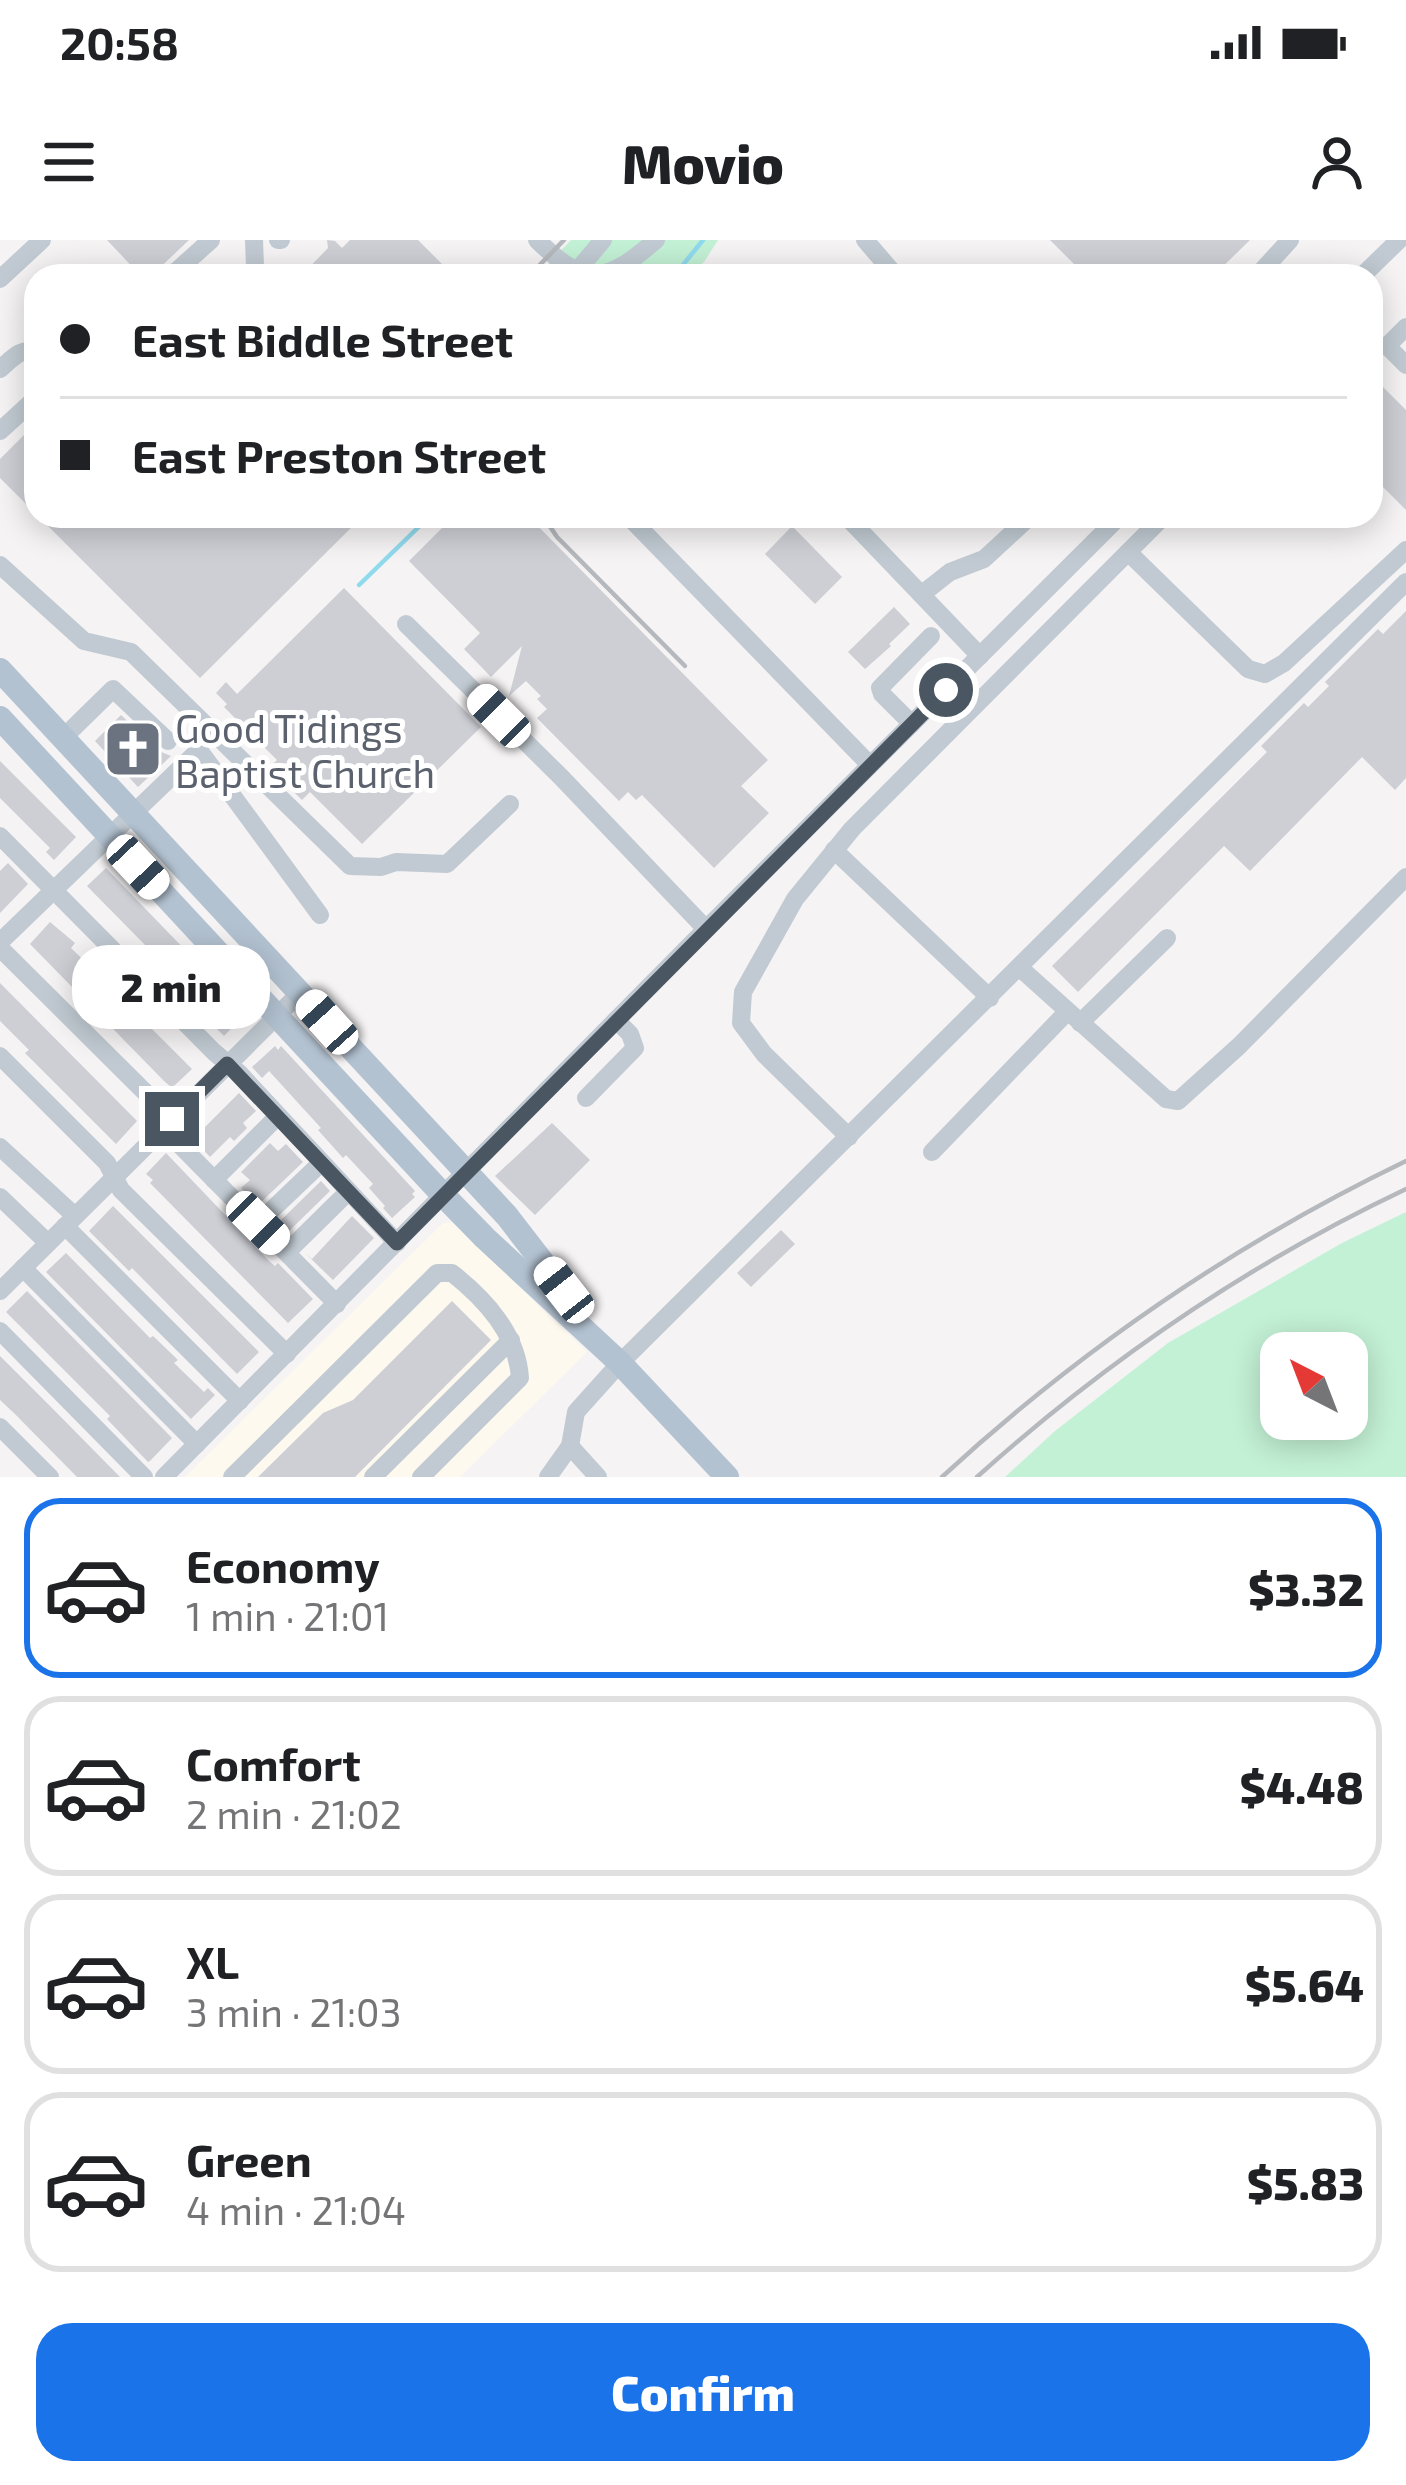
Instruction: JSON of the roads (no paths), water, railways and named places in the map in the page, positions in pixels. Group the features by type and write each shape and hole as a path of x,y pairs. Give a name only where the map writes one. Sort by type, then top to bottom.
{"main road":[{"path":"0,670 507,1216 620,1363"},
{"path":"0,718 485,1238 620,1363 727,1477"}],"street":[{"path":"0,279 42,240"},
{"path":"184,264 211,240"},
{"path":"537,240 563,264"},
{"path":"583,264 603,240"},
{"path":"623,264 656,240"},
{"path":"865,240 886,264"},
{"path":"1268,264 1291,240"},
{"path":"1375,264 1400,240"},
{"path":"0,369 24,350"},
{"path":"0,430 24,409"},
{"path":"640,528 871,765"},
{"path":"858,528 980,656"},
{"path":"922,595 950,572 983,559 1017,528"},
{"path":"164,1477 1108,528"},
{"path":"849,1137 764,1054 741,1023 743,992 795,898 852,829 1152,528"},
{"path":"1128,552 1248,669 1265,674 1284,663 1406,550"},
{"path":"0,565 84,640 131,652 350,866 447,863 510,803"},
{"path":"548,1477 570,1446 576,1412 620,1363 1406,582"},
{"path":"406,624 706,929"},
{"path":"912,724 880,688 931,636"},
{"path":"63,738 113,689 168,741"},
{"path":"320,915 199,750 0,945 214,1180 337,1304"},
{"path":"0,836 397,1243"},
{"path":"834,850 990,998"},
{"path":"1020,968 1166,1099 1178,1101 1406,877"},
{"path":"932,1152 1073,1017 1167,938"},
{"path":"0,1291 301,992"},
{"path":"586,1098 634,1048 630,1034 616,1020"},
{"path":"0,1056 106,1163 122,1190 287,1354"},
{"path":"214,1180 278,1116"},
{"path":"0,1147 240,1401"},
{"path":"258,1223 321,1163"},
{"path":"287,1252 348,1192"},
{"path":"0,1197 48,1243"},
{"path":"23,1268 197,1444"},
{"path":"232,1477 437,1273 452,1273 505,1328 519,1358 520,1378 421,1477"},
{"path":"0,1331 144,1477"},
{"path":"373,1477 511,1340"},
{"path":"0,1426 50,1477"},
{"path":"570,1446 598,1477"}],"waterway":[{"path":"684,264 703,240"},
{"path":"359,585 418,528"}],"railway":[{"path":"541,264 564,240"},
{"path":"551,528 685,666"},
{"path":"942,1477 1049,1385 1162,1302 1281,1227 1406,1161"},
{"path":"977,1477 1077,1393 1181,1317 1291,1249 1406,1189"}],"place":[{"name":"Good Tidings Baptist Church","path":"133,749"}]}
